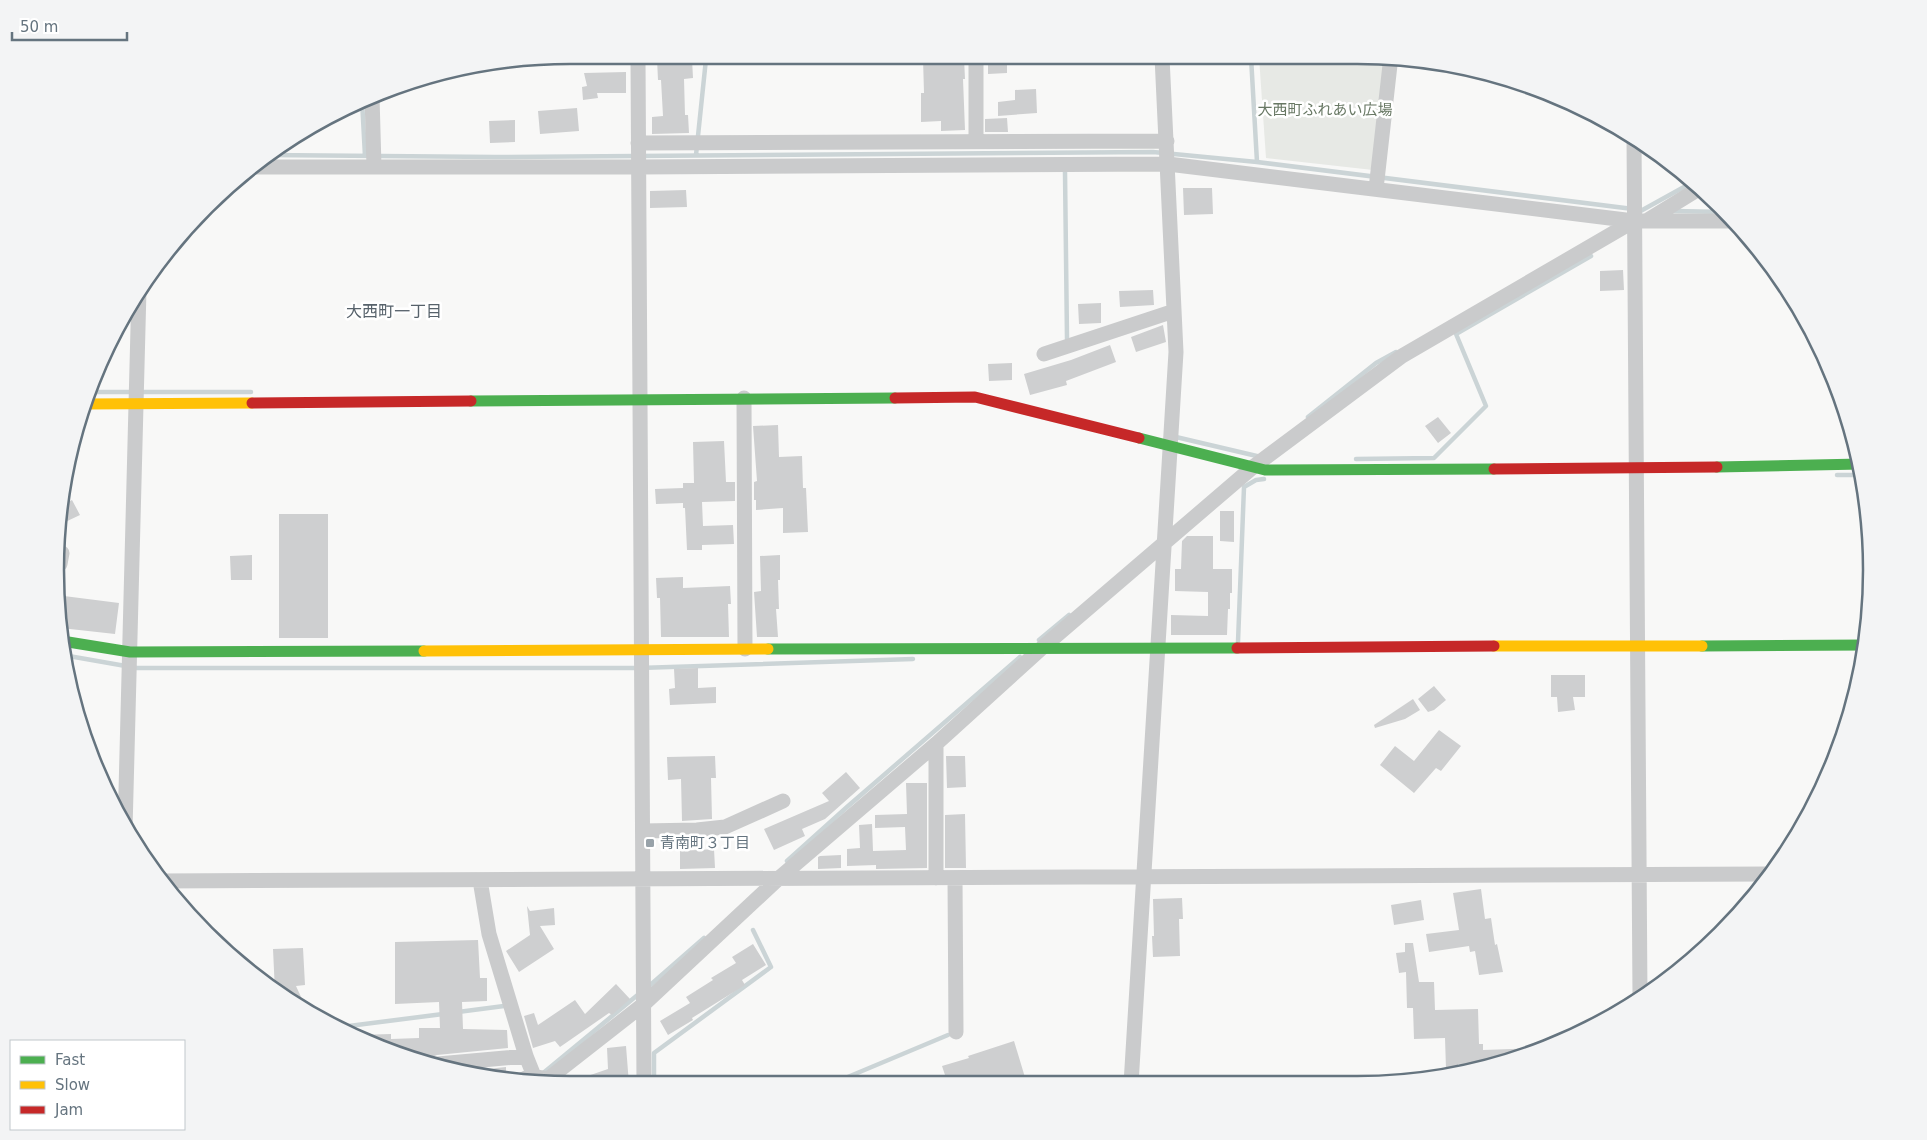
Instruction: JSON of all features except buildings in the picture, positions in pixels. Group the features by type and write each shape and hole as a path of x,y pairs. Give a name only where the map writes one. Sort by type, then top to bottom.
{"street":[{"path":"638,64 642,398 644,1076"},
{"path":"976,64 976,141"},
{"path":"1132,1076 1176,352 1162,64"},
{"path":"1376,189 1390,65"},
{"path":"372,104 374,167"},
{"path":"638,142 1167,141"},
{"path":"1635,147 1640,221 1637,469 1640,990"},
{"path":"263,167 1168,164 1640,221 1724,221"},
{"path":"553,1075 644,1004 778,878 936,744 1043,647 1253,467 1402,356 1694,192"},
{"path":"126,811 138,306"},
{"path":"1044,354 1174,311"},
{"path":"92,404 642,398 975,397 1265,470 1637,469 1852,464"},
{"path":"744,398 745,649"},
{"path":"69,642 130,652 1158,646 1858,645"},
{"path":"936,744 936,878"},
{"path":"643,832 725,826 783,801"},
{"path":"170,881 1762,874"},
{"path":"955,878 956,1032"},
{"path":"480,880 490,934 526,1056 527,1074"},
{"path":"453,1063 526,1056"}],"green space":[{"name":"大西町ふれあい広場","path":"1259,64 1384,65 1373,170 1266,158"}],"waterway":[{"path":"696,155 705,64"},
{"path":"280,155 495,157 1153,152 1257,162 1251,64"},
{"path":"362,108 365,156"},
{"path":"1257,162 1633,209"},
{"path":"1065,172 1067,339"},
{"path":"1637,213 1687,186"},
{"path":"1673,211 1715,212"},
{"path":"1356,459 1434,458 1486,406 1456,334 1591,256"},
{"path":"1308,417 1376,363 1396,352"},
{"path":"96,392 251,392"},
{"path":"1176,437 1261,457"},
{"path":"1837,475 1855,475"},
{"path":"1238,642 1244,487 1256,480 1264,479"},
{"path":"1039,640 1069,615"},
{"path":"71,656 137,668 639,668 913,659"},
{"path":"787,861 1020,657"},
{"path":"654,1076 654,1053 771,967 753,930"},
{"path":"648,987 704,938"},
{"path":"542,1074 640,993"},
{"path":"458,1012 504,1006"},
{"path":"350,1026 443,1014"},
{"path":"850,1076 948,1035"}],"traffic: fast":[{"path":"471,401 895,398"},
{"path":"1139,438 1265,470 1494,469"},
{"path":"1717,467 1852,464"},
{"path":"69,642 130,652 424,651"},
{"path":"1702,646 1858,645"},
{"path":"768,649 1237,648"}],"traffic: slow":[{"path":"92,404 252,403"},
{"path":"1494,646 1702,646"},
{"path":"424,651 768,649"}],"traffic: jam":[{"path":"895,398 975,397 1139,438"},
{"path":"252,403 471,401"},
{"path":"1494,469 1717,467"},
{"path":"1237,648 1494,646"}],"place":[{"name":"青南町３丁目","path":"650,843"}],"district":[{"name":"大西町一丁目","path":"394,311"}]}
